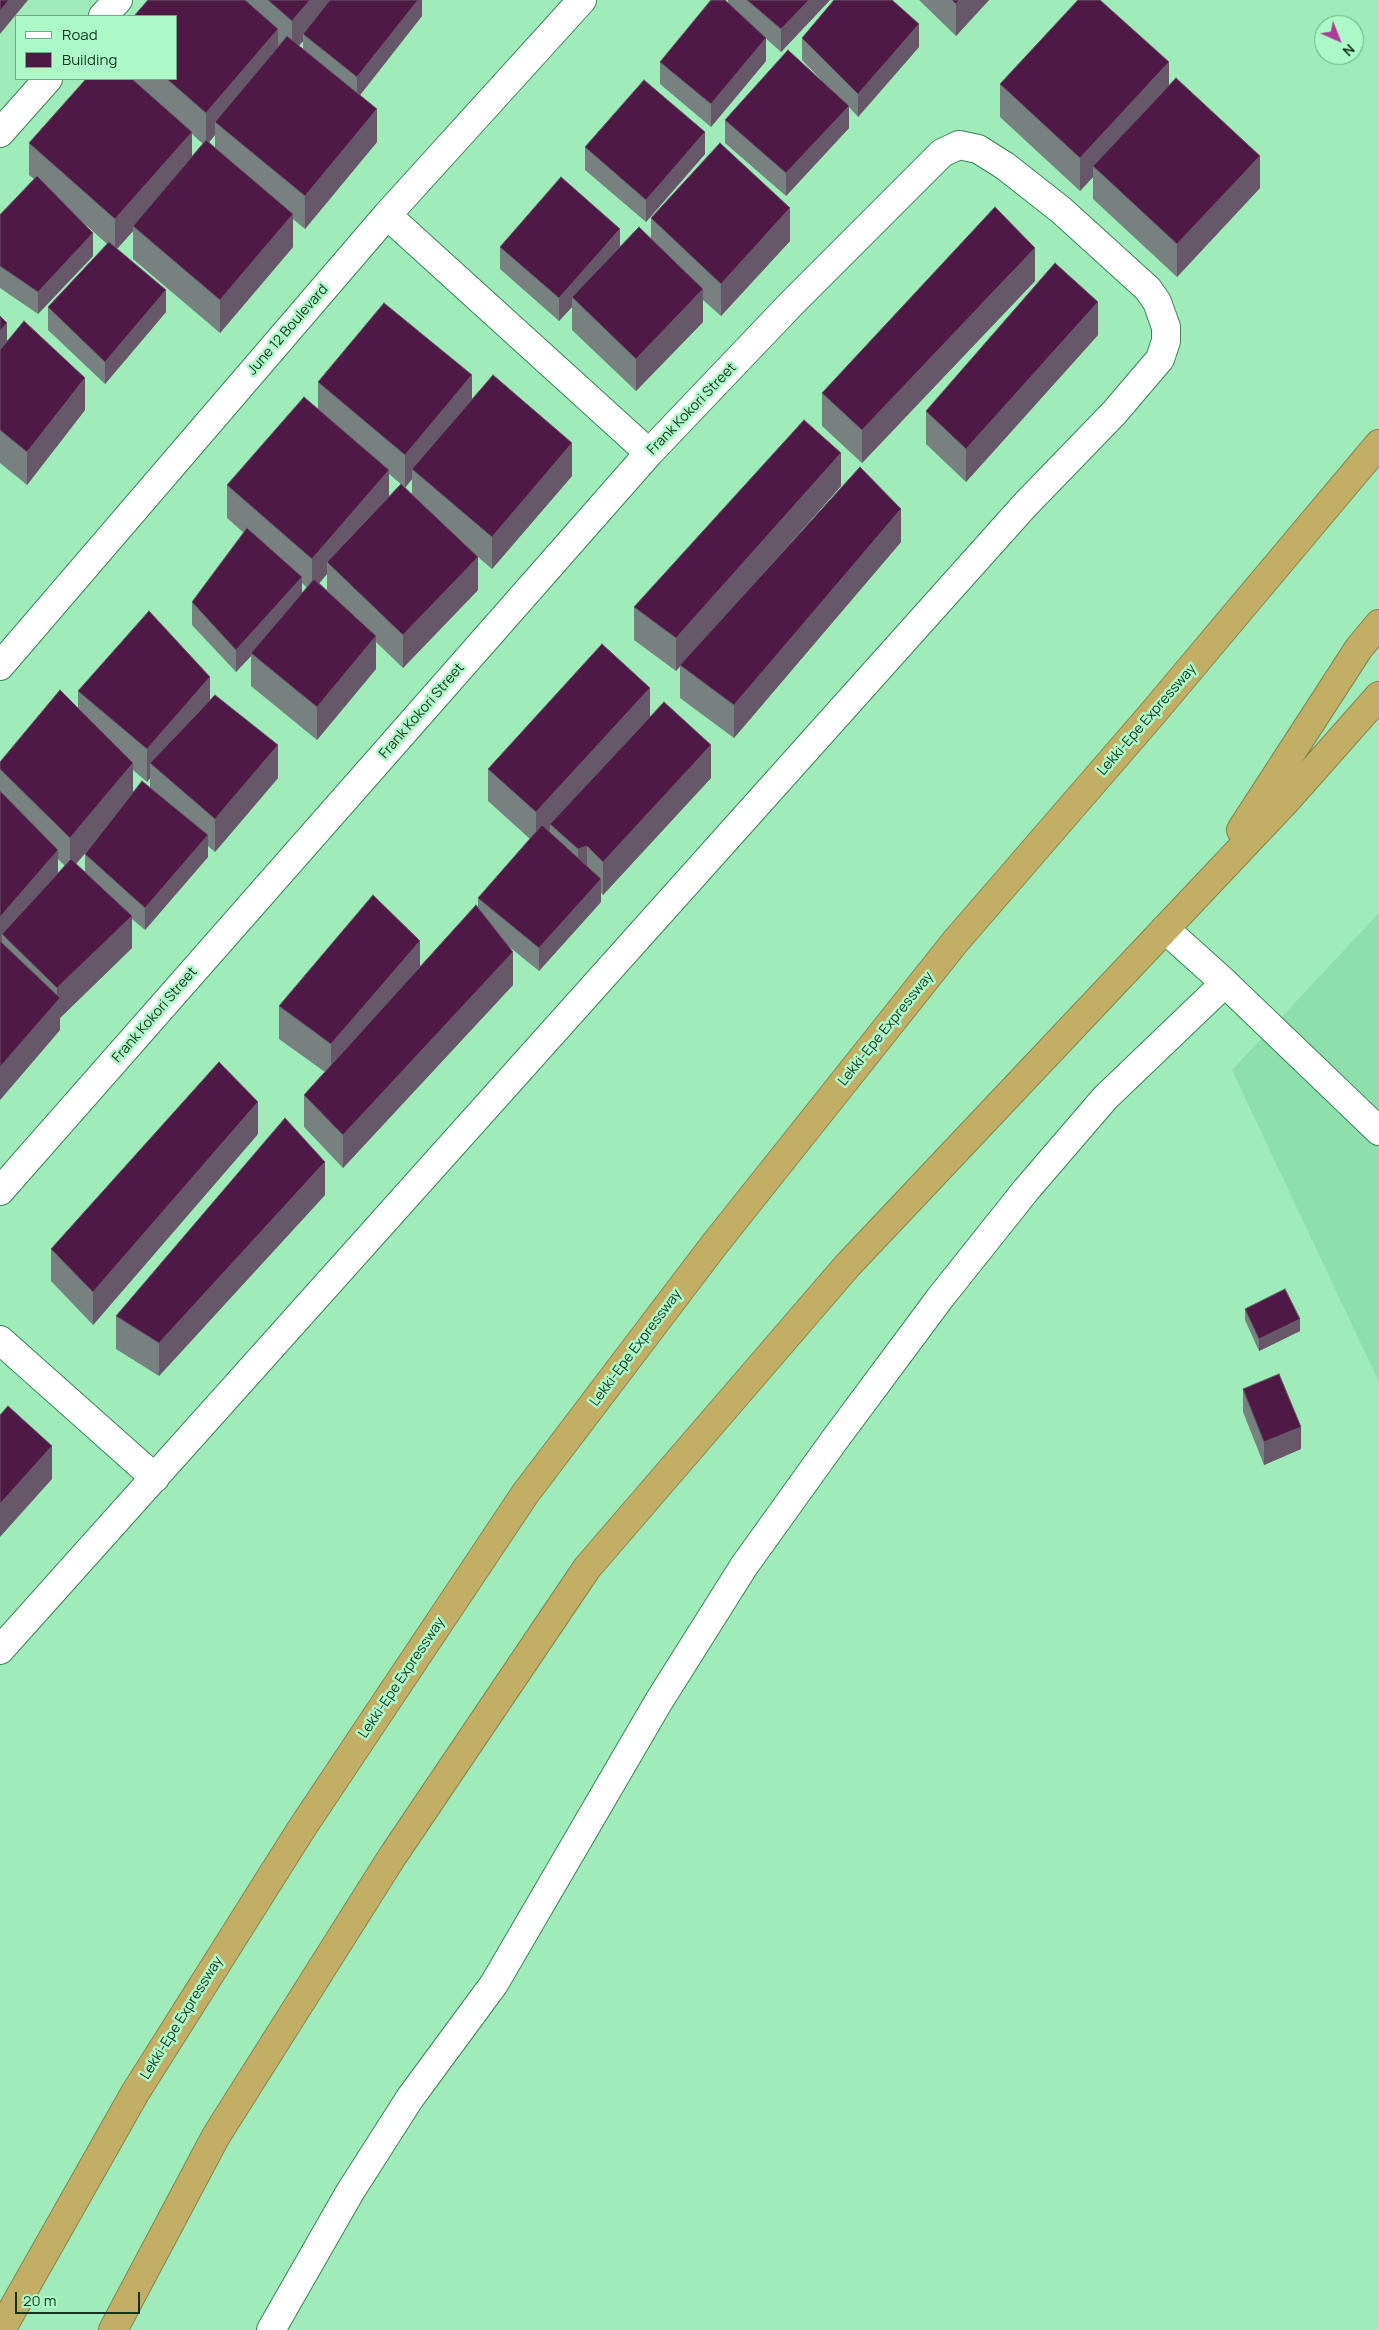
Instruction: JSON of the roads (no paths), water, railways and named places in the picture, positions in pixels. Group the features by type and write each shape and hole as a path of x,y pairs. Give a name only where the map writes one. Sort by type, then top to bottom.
{"highway":[{"name":"Lekki-Epe Expressway","path":"1,2330 135,2093 302,1828 525,1494 714,1245 955,942 1153,713 1379,444"},
{"path":"1202,890 1359,648 1379,624"},
{"path":"113,2330 216,2136 392,1857 588,1568 847,1266 1165,930 1379,696"}],"street":[{"path":"104,15 118,0"},
{"name":"June 12 Boulevard","path":"0,666 387,216 582,0"},
{"path":"0,133 47,80"},
{"name":"Frank Kokori Street","path":"0,1191 649,453 942,153 959,145 978,149 1005,166 1061,210 1148,290 1157,302 1166,327 1166,341 1160,359 1114,414 1025,505 0,1650"},
{"path":"387,216 649,453"},
{"path":"1165,930 1225,983 1379,1131"},
{"path":"271,2330 350,2192 405,2106 494,1984 648,1718 744,1566 910,1338 1026,1190 1105,1098 1225,983"},
{"path":"0,1340 155,1478"}]}
